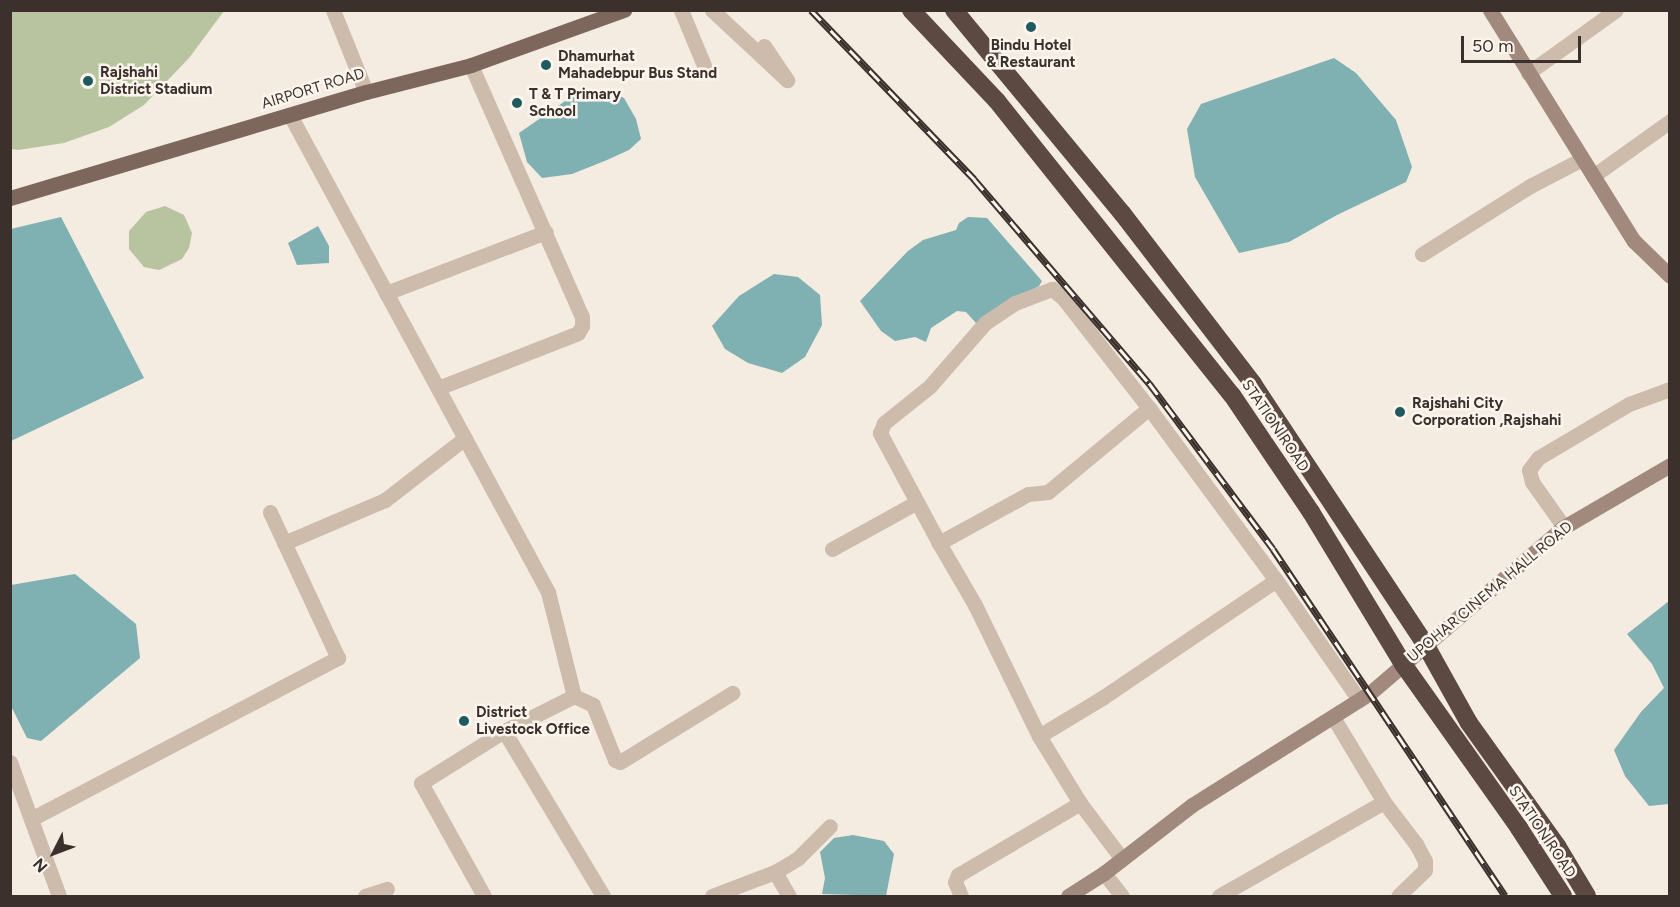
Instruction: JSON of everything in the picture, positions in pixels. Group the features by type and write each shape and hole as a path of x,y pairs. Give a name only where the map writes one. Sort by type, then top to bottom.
{"highway":[{"name":"STATION ROAD","path":"911,10 968,67 1012,119 1232,395 1311,512 1403,664 1519,828 1563,897"},
{"name":"STATION ROAD","path":"959,13 1122,213 1253,384 1425,644 1469,723 1557,846 1587,897"}],"main road":[{"name":"AIRPORT ROAD","path":"10,198 366,92 471,65 624,10"}],"street":[{"path":"333,10 366,92"},
{"path":"681,10 706,70"},
{"path":"712,10 787,80 764,46"},
{"path":"1491,10 1634,241 1670,276"},
{"path":"1528,73 1616,10"},
{"path":"438,388 578,333 582,326 582,316 471,65"},
{"path":"290,115 548,592 574,696"},
{"path":"1593,176 1670,121"},
{"path":"1422,254 1530,186 1582,159"},
{"path":"386,293 546,232"},
{"path":"1122,859 1080,803 1040,736 975,605 916,502 880,433 884,423 930,386 985,323 1015,303 1052,289 1063,298 1149,408 1276,580 1359,700"},
{"path":"1564,527 1532,482 1529,470 1538,458 1629,404 1670,389"},
{"path":"939,543 1028,494 1048,492 1149,408"},
{"path":"284,543 385,500 465,438"},
{"name":"UPOHAR CINEMA HALL ROAD","path":"1068,897 1104,873 1192,805 1359,700 1564,527 1670,465"},
{"path":"832,549 916,502"},
{"path":"31,819 338,658 270,512"},
{"path":"1040,736 1102,698 1276,580"},
{"path":"574,696 593,705 615,760 620,762 732,693"},
{"path":"484,897 421,783 504,731 574,696"},
{"path":"1332,717 1384,802 1416,844 1425,861 1425,870 1398,897"},
{"path":"504,731 603,897"},
{"path":"10,762 59,897"},
{"path":"1219,897 1384,802"},
{"path":"961,897 955,882 958,875 1080,803"},
{"path":"712,897 775,872 798,858 830,826"},
{"path":"775,872 789,897"},
{"path":"1104,873 1122,897"},
{"path":"365,897 387,889"}],"green space":[{"name":"Rajshahi District Stadium","path":"10,11 224,11 189,58 144,105 109,127 64,143 18,150 11,149"},
{"path":"165,206 184,215 192,233 189,248 182,259 159,270 144,267 129,249 129,231 146,212"}],"water":[{"path":"1334,58 1356,73 1396,120 1412,167 1406,182 1337,215 1289,242 1239,253 1195,177 1187,129 1201,104"},
{"path":"606,90 624,98 636,119 641,139 629,150 572,174 542,178 527,162 519,133 571,97"},
{"path":"61,217 144,378 11,441 11,229"},
{"path":"968,217 987,218 1042,281 1039,286 976,323 966,312 957,311 931,328 926,342 915,337 895,341 881,331 860,301 908,251 923,240 956,230 959,223"},
{"path":"318,226 329,246 329,263 297,265 288,243"},
{"path":"774,274 798,277 820,295 822,325 805,357 782,373 748,363 725,349 712,326 739,296"},
{"path":"75,574 136,624 140,658 41,741 27,738 11,706 11,585"},
{"path":"1669,601 1669,804 1649,806 1625,776 1614,750 1641,712 1664,688 1652,664 1627,634"},
{"path":"853,835 884,841 894,854 886,896 822,894 825,878 820,852 834,838"}],"railway":[{"path":"811,10 974,179 1149,383 1273,549 1505,896"}],"place":[{"name":"Bindu Hotel & Restaurant","path":"1031,27"},
{"name":"Dhamurhat Mahadebpur Bus Stand","path":"546,65"},
{"name":"Rajshahi District Stadium","path":"88,81"},
{"name":"T & T Primary School","path":"517,103"},
{"name":"Rajshahi City Corporation ,Rajshahi","path":"1400,412"},
{"name":"District Livestock Office","path":"464,721"}]}
